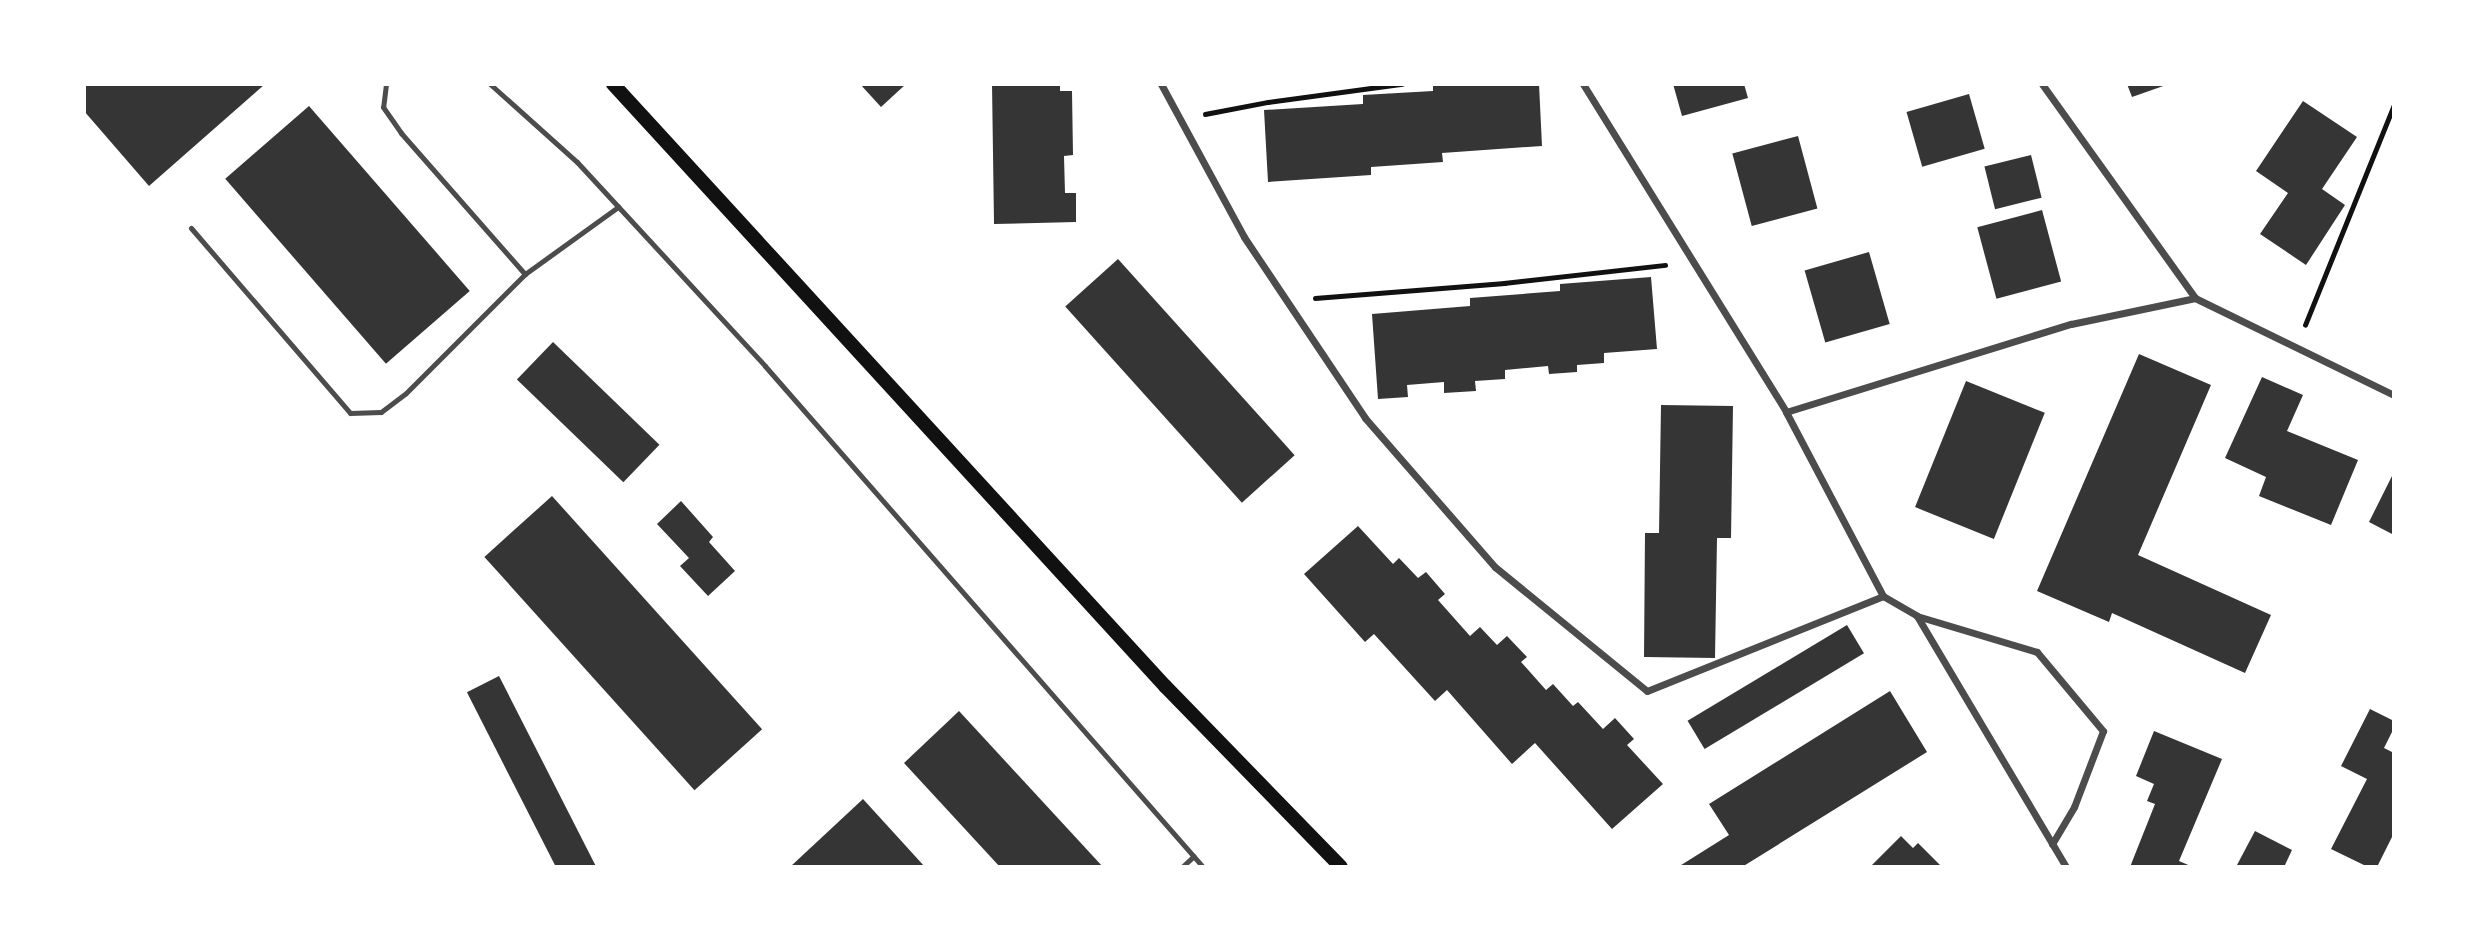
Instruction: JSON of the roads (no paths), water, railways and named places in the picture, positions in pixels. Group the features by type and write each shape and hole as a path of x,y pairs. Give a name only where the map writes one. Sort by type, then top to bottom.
{"main road":[{"path":"613,84 1165,686 1341,867"}],"street":[{"path":"1161,84 1244,237 1365,418 1495,567 1647,691 1883,596"},
{"path":"1583,84 1786,412 1883,596 1917,616 2037,652 2103,731 2074,807 2052,844"},
{"path":"2042,84 2195,298 2297,345 2394,395"},
{"path":"1786,412 2071,324 2195,298"},
{"path":"1917,616 2066,867"}],"lane":[{"path":"386,84 383,107 401,133 525,274"},
{"path":"490,84 577,162 765,366 1203,867"},
{"path":"191,228 350,413 381,412 406,393 525,274 618,207"},
{"path":"1182,867 1194,856"}]}
